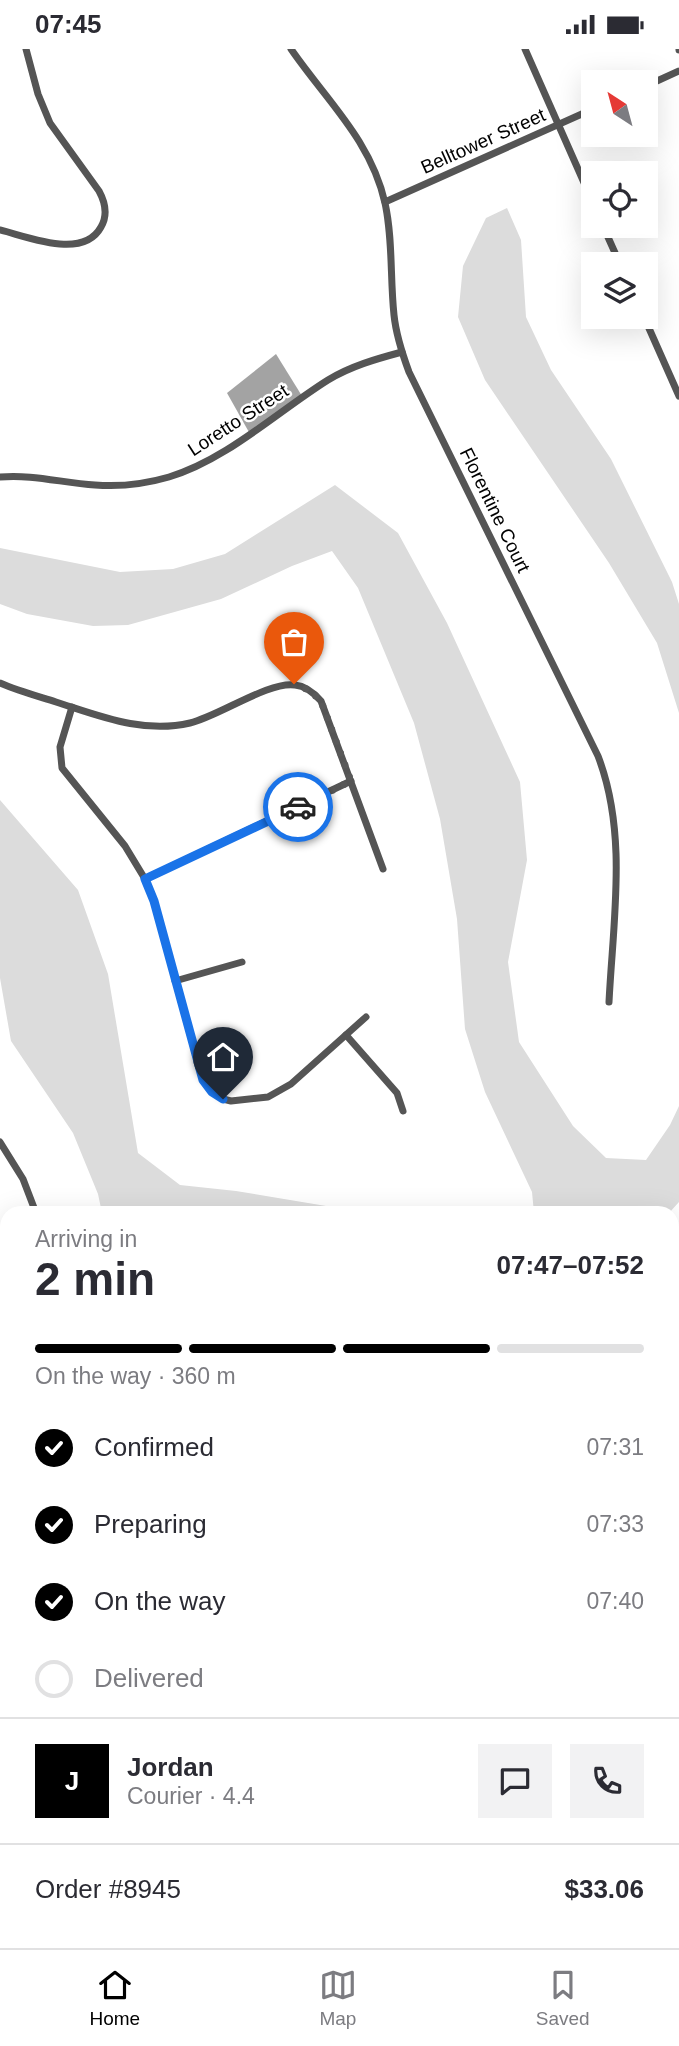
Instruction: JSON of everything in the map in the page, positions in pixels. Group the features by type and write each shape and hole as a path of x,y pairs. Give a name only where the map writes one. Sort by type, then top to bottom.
{"street":[{"path":"0,230 75,245 90,240 96,234 105,215 105,206 99,191 50,123 38,94 26,49"},
{"name":"Florentine Court","path":"291,49 362,143 372,163 385,202 394,313 409,372 606,775 616,838 609,1002"},
{"path":"525,49 581,175"},
{"path":"658,81 679,71"},
{"name":"Belltower Street","path":"385,202 581,115"},
{"path":"649,329 679,396"},
{"name":"Loretto Street","path":"0,477 29,476 94,485 116,485 172,476 208,460 345,371 402,352"},
{"path":"0,683 129,725 173,726 205,719 278,686 302,686 321,701 383,869"},
{"path":"72,707 60,747 62,768 125,846 145,879 154,901 203,1080 212,1092 232,1101 258,1099 281,1091 366,1017"},
{"path":"145,879 351,781"},
{"path":"175,981 242,962"},
{"path":"346,1035 391,1086 403,1111"},
{"path":"0,1142 23,1179 33,1206"}],"shaded area":[{"path":"507,208 521,240 526,317 551,370 611,459 672,582 679,604 679,713 657,643 609,563 485,380 458,317 463,266 486,218"},
{"path":"276,354 302,396 250,434 227,393"},
{"path":"335,485 398,533 447,623 520,782 527,860 508,962 519,1042 573,1126 606,1158 646,1160 670,1125 679,1106 679,1202 675,1206 533,1206 532,1192 485,1092 465,1029 457,919 440,819 414,723 358,588 332,551 292,566 221,599 128,625 93,626 27,614 0,604 0,548 120,572 173,569 225,554"},
{"path":"0,800 78,890 108,974 138,1153 180,1185 326,1206 101,1206 73,1133 11,1041 0,978"}],"way so far":[{"path":"294,684 309,690 321,701 351,781 298,807"}],"route":[{"path":"223,1099 212,1092 203,1080 154,901 145,879 298,807"}]}
